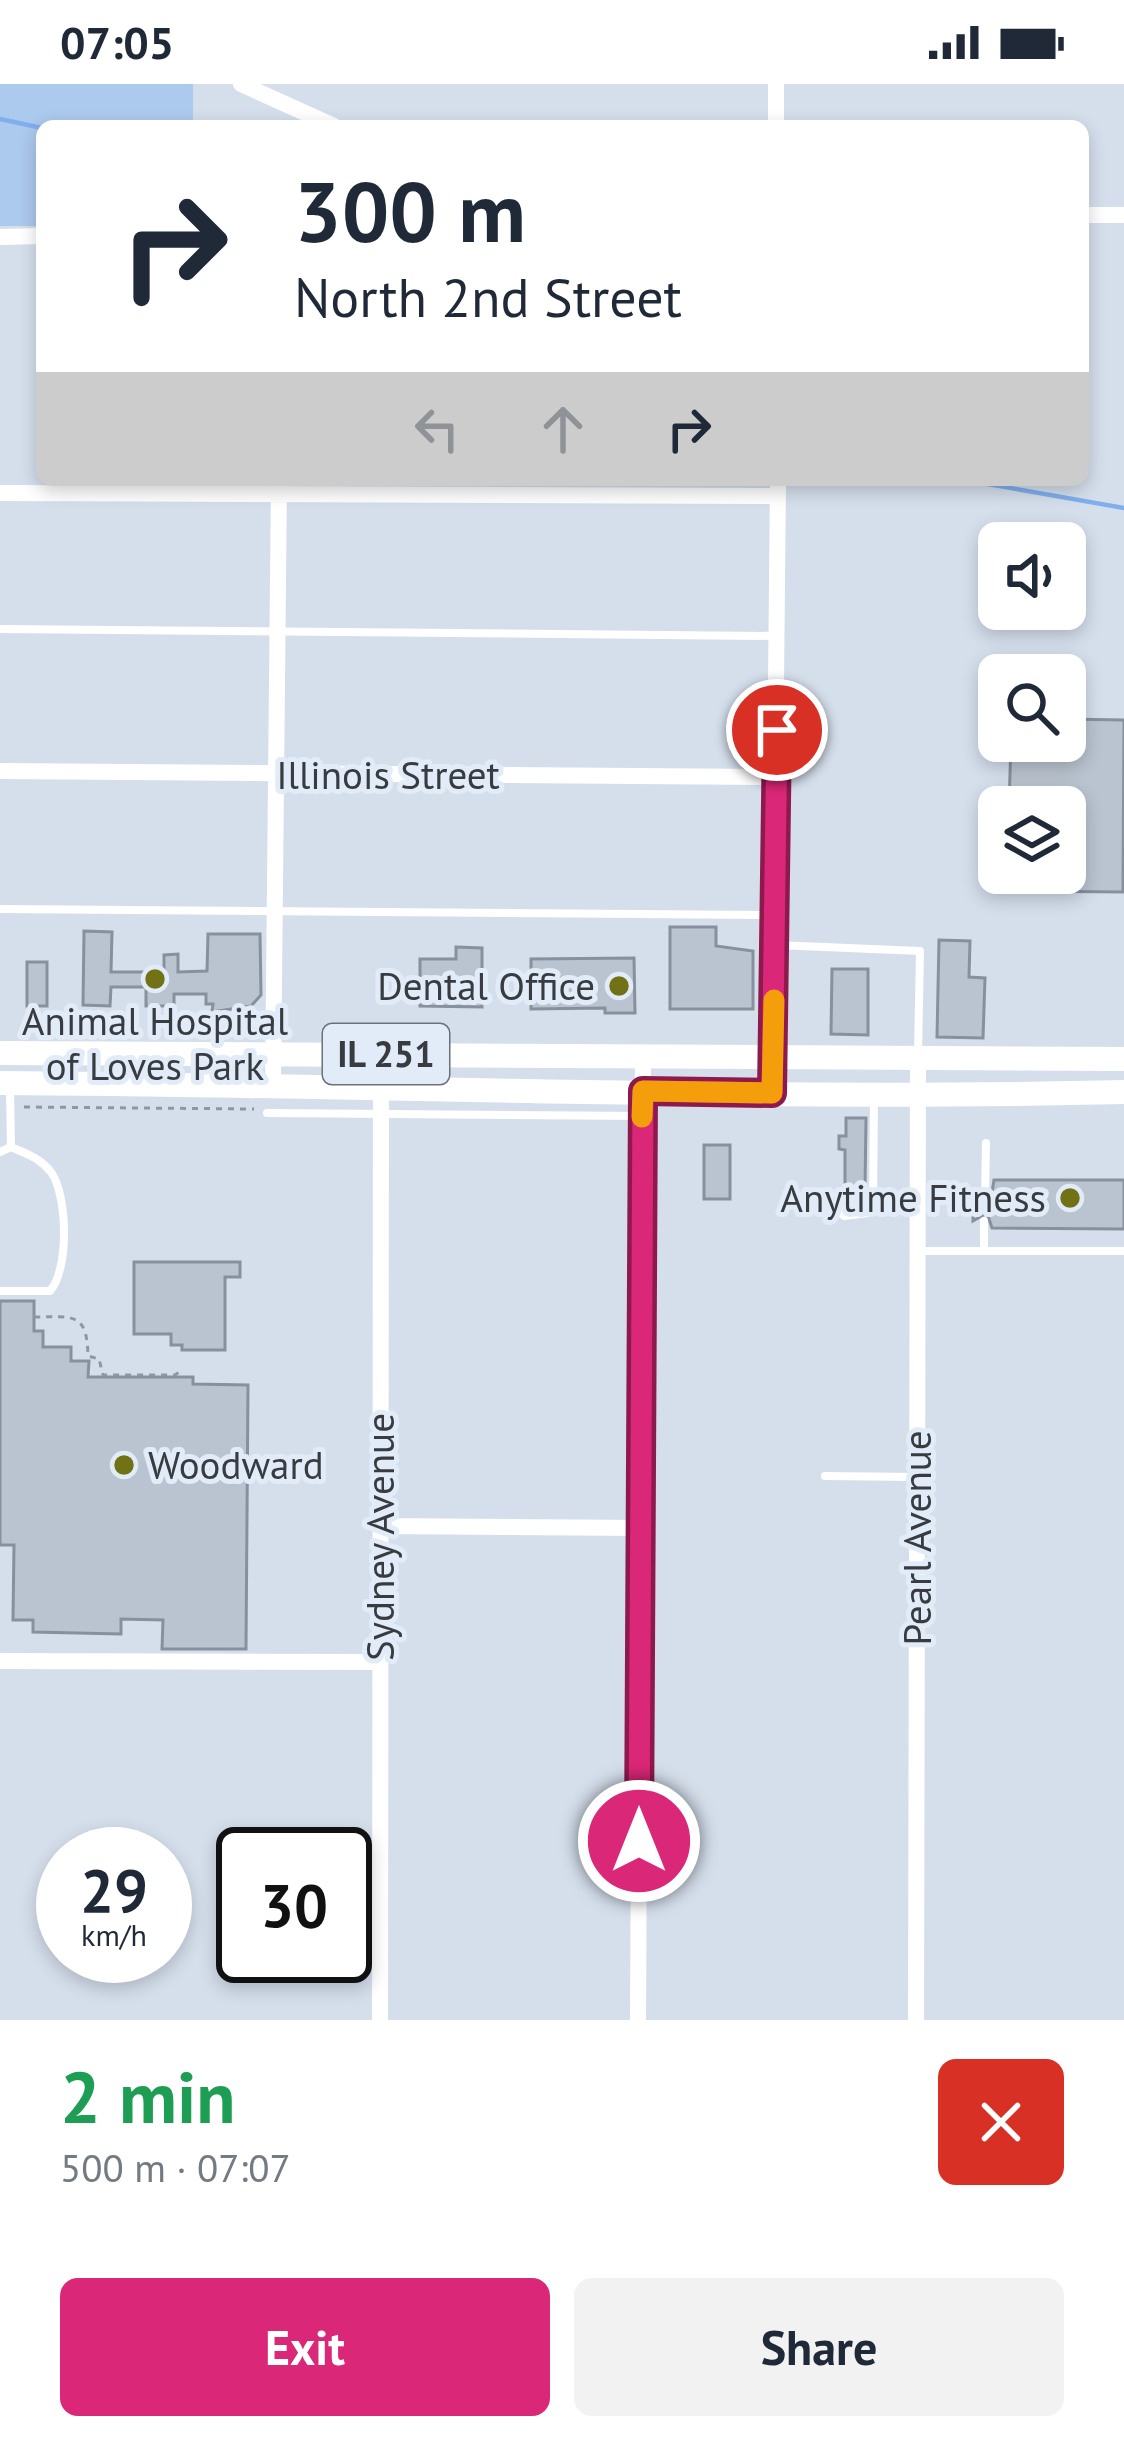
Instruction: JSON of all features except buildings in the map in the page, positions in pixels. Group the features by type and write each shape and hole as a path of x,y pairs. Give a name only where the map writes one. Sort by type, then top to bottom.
{"main road":[{"name":"IL 251","path":"0,1053 1124,1059"},
{"name":"IL 251","path":"7,1091 381,1085 642,1104 772,1093 918,1097 1124,1092"}],"street":[{"path":"241,84 321,120"},
{"path":"776,84 776,120"},
{"path":"1089,215 1124,215"},
{"path":"0,237 36,236"},
{"path":"0,493 778,488 772,1093"},
{"path":"273,1085 279,489"},
{"name":"Illinois Street","path":"0,771 777,777"},
{"name":"Sydney Avenue","path":"380,2020 381,1054"},
{"name":"Pearl Avenue","path":"916,2020 918,1057"},
{"path":"638,2020 643,1058"},
{"path":"379,1526 640,1528"},
{"path":"0,1660 380,1662"}],"lane":[{"path":"0,629 777,637"},
{"path":"0,909 776,915"},
{"path":"776,945 920,951 918,1057"},
{"path":"7,1091 10,1148"},
{"path":"831,1204 844,1216 868,1214 873,1204 874,1095"},
{"path":"267,1113 642,1104"},
{"path":"985,1197 986,1143"},
{"path":"0,1152 10,1148 37,1158 61,1190 63,1262 50,1292 0,1291"},
{"path":"984,1221 984,1251"},
{"path":"918,1251 1124,1251"},
{"path":"825,1476 917,1477"}],"path":[{"path":"7,1091 256,1109"},
{"path":"34,1317 73,1318 83,1323 88,1357 99,1358 103,1375 175,1375 182,1370"}],"shaded area":[{"path":"0,84 193,84 193,120 36,120 36,226 0,226"}],"waterway":[{"path":"0,119 36,127"},
{"path":"999,486 1124,508"}],"slow traffic":[{"path":"642,1117 643,1091 772,1093 774,1000"}],"place":[{"name":"Animal Hospital of Loves Park","path":"155,979"},
{"name":"Dental Office","path":"619,986"},
{"name":"Anytime Fitness","path":"1070,1198"},
{"name":"Woodward","path":"124,1465"}],"route":[{"path":"639,1841 643,1091 772,1093 777,730"}]}
